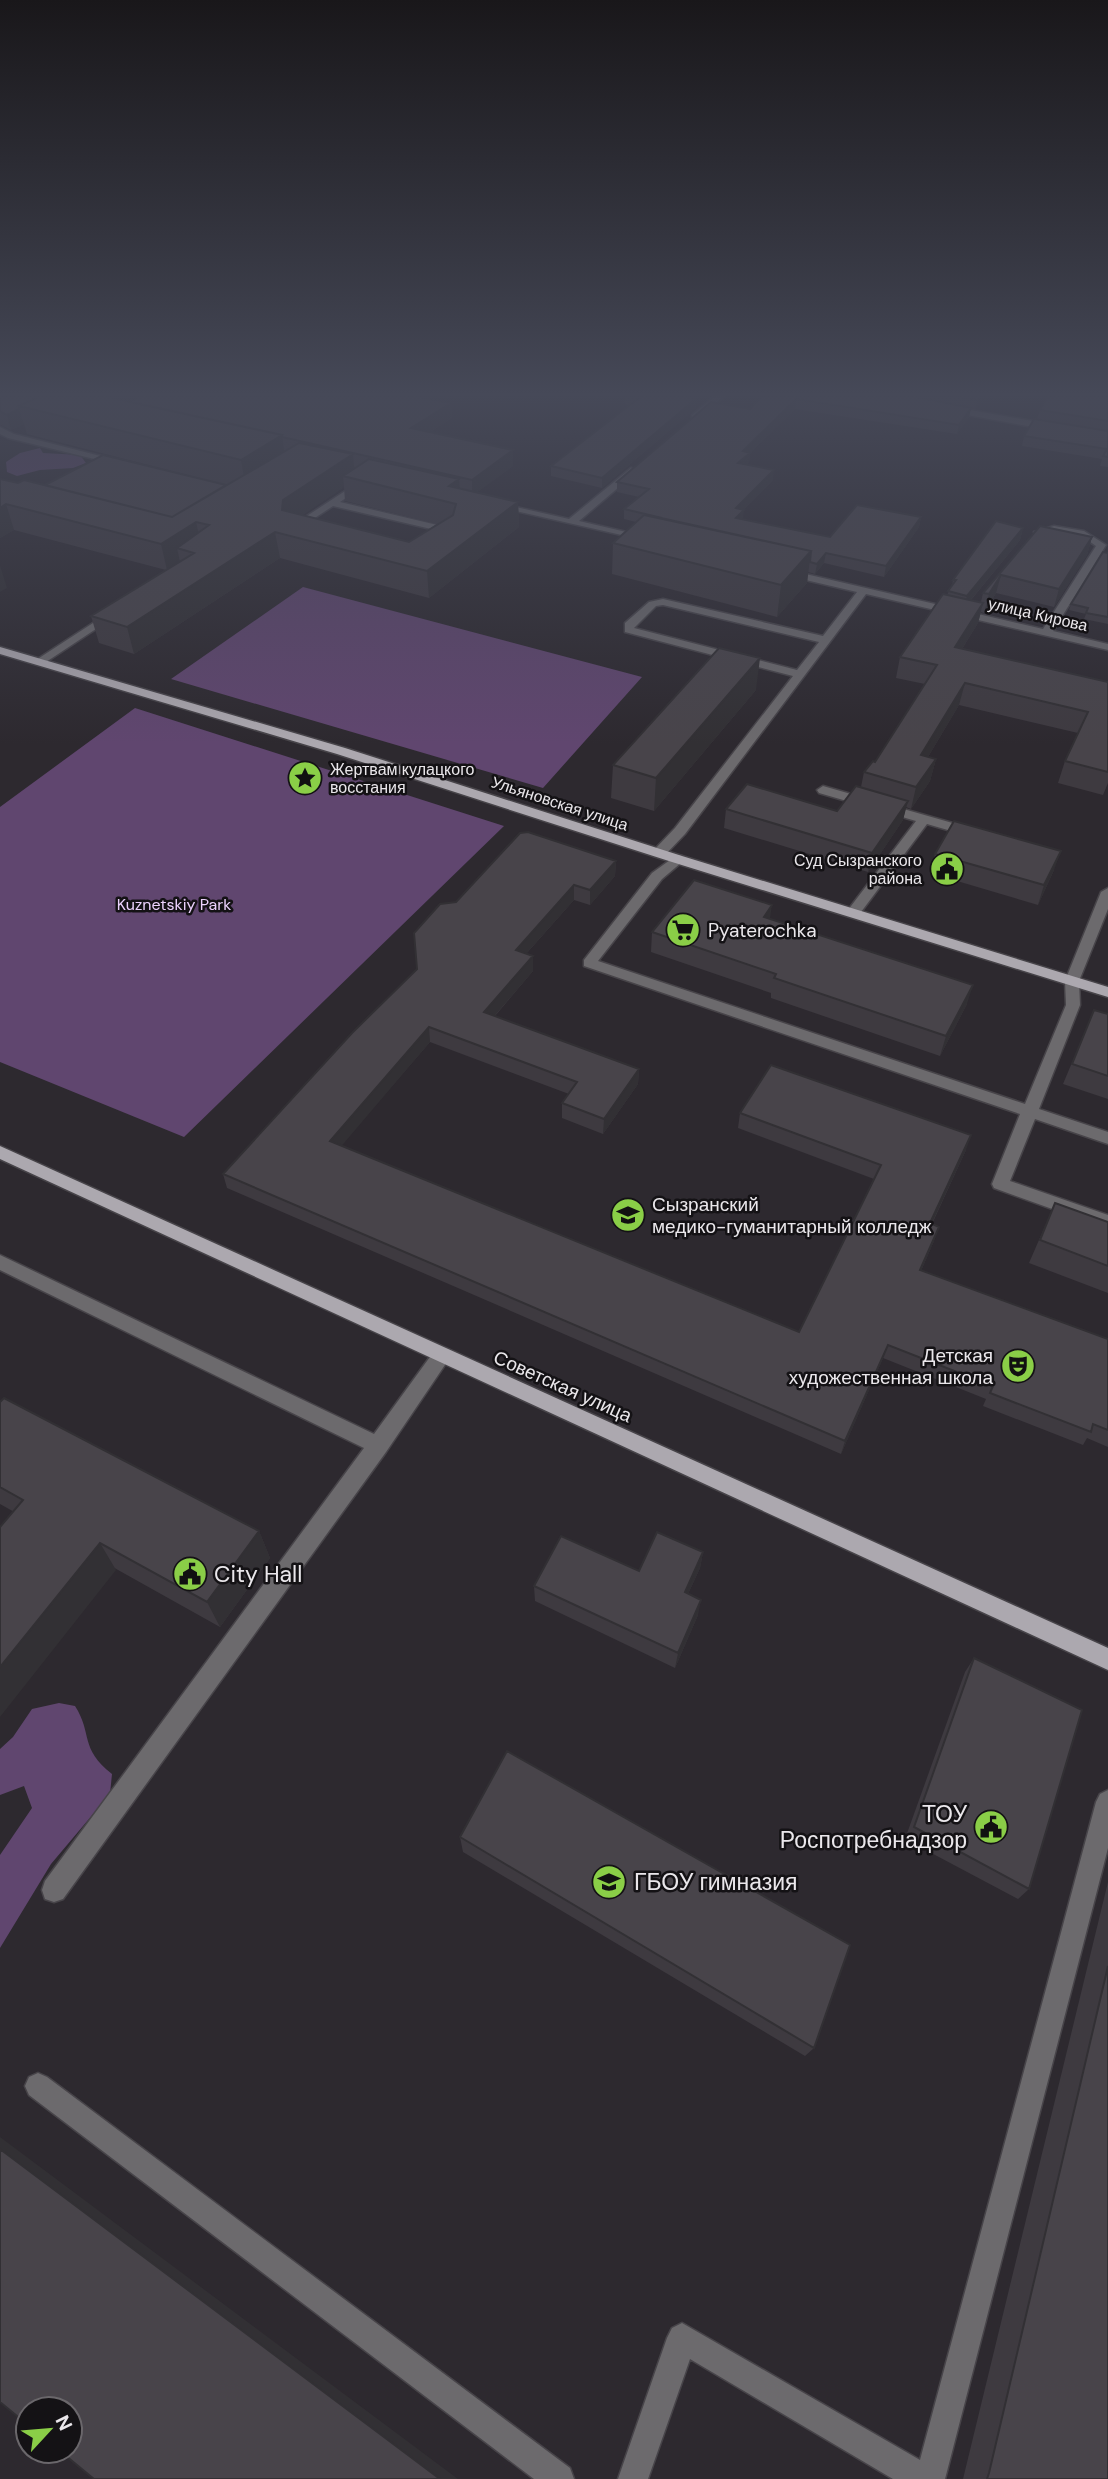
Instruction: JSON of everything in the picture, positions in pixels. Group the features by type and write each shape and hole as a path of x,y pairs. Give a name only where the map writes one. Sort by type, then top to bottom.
{"main road":[{"name":"Ульяновская улица","path":"0,650 341,751 677,859 1108,992"},
{"name":"Советская улица","path":"0,1152 1108,1659"}],"street":[{"path":"306,537 294,534 291,530 317,513"},
{"path":"371,513 452,533 442,542"},
{"path":"529,513 652,541"},
{"path":"572,522 583,513"},
{"path":"1030,539 1045,530 1058,530 1086,535 1101,545 1046,632"},
{"name":"улица Кирова","path":"771,569 1108,647"},
{"path":"659,853 680,831 864,590"},
{"path":"800,674 640,634 629,630 629,625 653,604 663,601 826,640"},
{"path":"968,614 977,603"},
{"path":"39,662 119,609"},
{"path":"823,790 990,838"},
{"path":"853,913 924,819"},
{"path":"677,859 657,876 589,963 1108,1138"},
{"path":"1108,892 1072,981 1073,1005 1000,1184 1108,1222"},
{"path":"0,1262 379,1446"},
{"path":"54,1890 442,1356"},
{"path":"930,2479 1108,1802"},
{"path":"38,2086 559,2479"},
{"path":"633,2479 682,2338 922,2479"}],"green space":[{"path":"303,587 642,677 543,788 171,679"},
{"name":"Kuznetskiy Park","path":"135,708 504,826 184,1137 0,1062 0,807"},
{"path":"59,1703 75,1706 95,1756 112,1774 110,1794 51,1864 0,1948 0,1855 32,1808 24,1786 0,1795 0,1749 13,1737 32,1709"}],"building":[{"path":"40,513 155,513 172,517 179,513 293,513 409,542 454,513 504,513 427,571 275,532 127,627 91,616 194,553 177,548 209,525 196,522 161,544"},
{"path":"155,513 179,513 172,517"},
{"path":"640,513 741,513 736,518 830,537 851,513 898,513 921,517 886,566 826,553 817,564 810,562 811,551"},
{"path":"644,515 811,551 781,585 613,543"},
{"path":"996,521 1023,528 967,596 948,591 956,580 953,580"},
{"path":"1040,526 1092,537 1059,589 1001,575 989,594 983,593"},
{"path":"1103,552 1108,553 1108,617 1086,613 1088,608 1071,604"},
{"path":"943,594 983,603 955,647 1108,682 1108,772 1065,761 1088,712 965,683 921,755 936,759 916,787 864,772 875,762 937,665 900,657"},
{"path":"719,648 760,658 656,778 613,765"},
{"path":"747,784 837,811 856,786 908,801 872,853 726,809"},
{"path":"954,821 1061,851 1044,885 935,854"},
{"path":"528,832 616,861 590,890 574,885 516,950 533,956 484,1012 639,1069 604,1119 562,1103 577,1082 429,1027 330,1141 799,1332 881,1165 740,1113 771,1065 971,1135 930,1223 939,1227 920,1270 1108,1339 1108,1430 1093,1424 1091,1432 990,1393 993,1386 888,1345 845,1441 223,1174 352,1033 417,969 414,933 440,904 456,902 520,833"},
{"path":"694,880 772,905 764,917 973,985 946,1036 774,978 776,974 652,932"},
{"path":"1094,1010 1108,1014 1108,1076 1072,1064"},
{"path":"1055,1203 1108,1222 1108,1266 1040,1240"},
{"name":"City Hall","path":"4,1398 259,1531 207,1602 100,1543 0,1667 0,1527 23,1500 0,1487 0,1402"},
{"path":"657,1532 703,1552 685,1592 701,1600 678,1653 534,1586 561,1536 639,1571"},
{"path":"974,1658 1082,1710 1029,1889 914,1827"},
{"path":"507,1751 850,1945 814,2048 460,1837"},
{"path":"1108,1966 1108,2479 987,2479 989,2473"},
{"path":"0,2149 440,2479 94,2479 77,2465 84,2465 84,2395 14,2395 14,2414 0,2402"}],"place":[{"name":"Жертвам кулацкого восстания","path":"305,778"},
{"name":"Суд Сызранского района","path":"947,869"},
{"name":"Pyaterochka","path":"683,930"},
{"name":"Сызранский медико-гуманитарный колледж","path":"628,1215"},
{"name":"Детская художественная школа","path":"1018,1366"},
{"name":"City Hall","path":"190,1574"},
{"name":"ТОУ Роспотребнадзор","path":"991,1827"},
{"name":"ГБОУ гимназия","path":"609,1882"}]}
